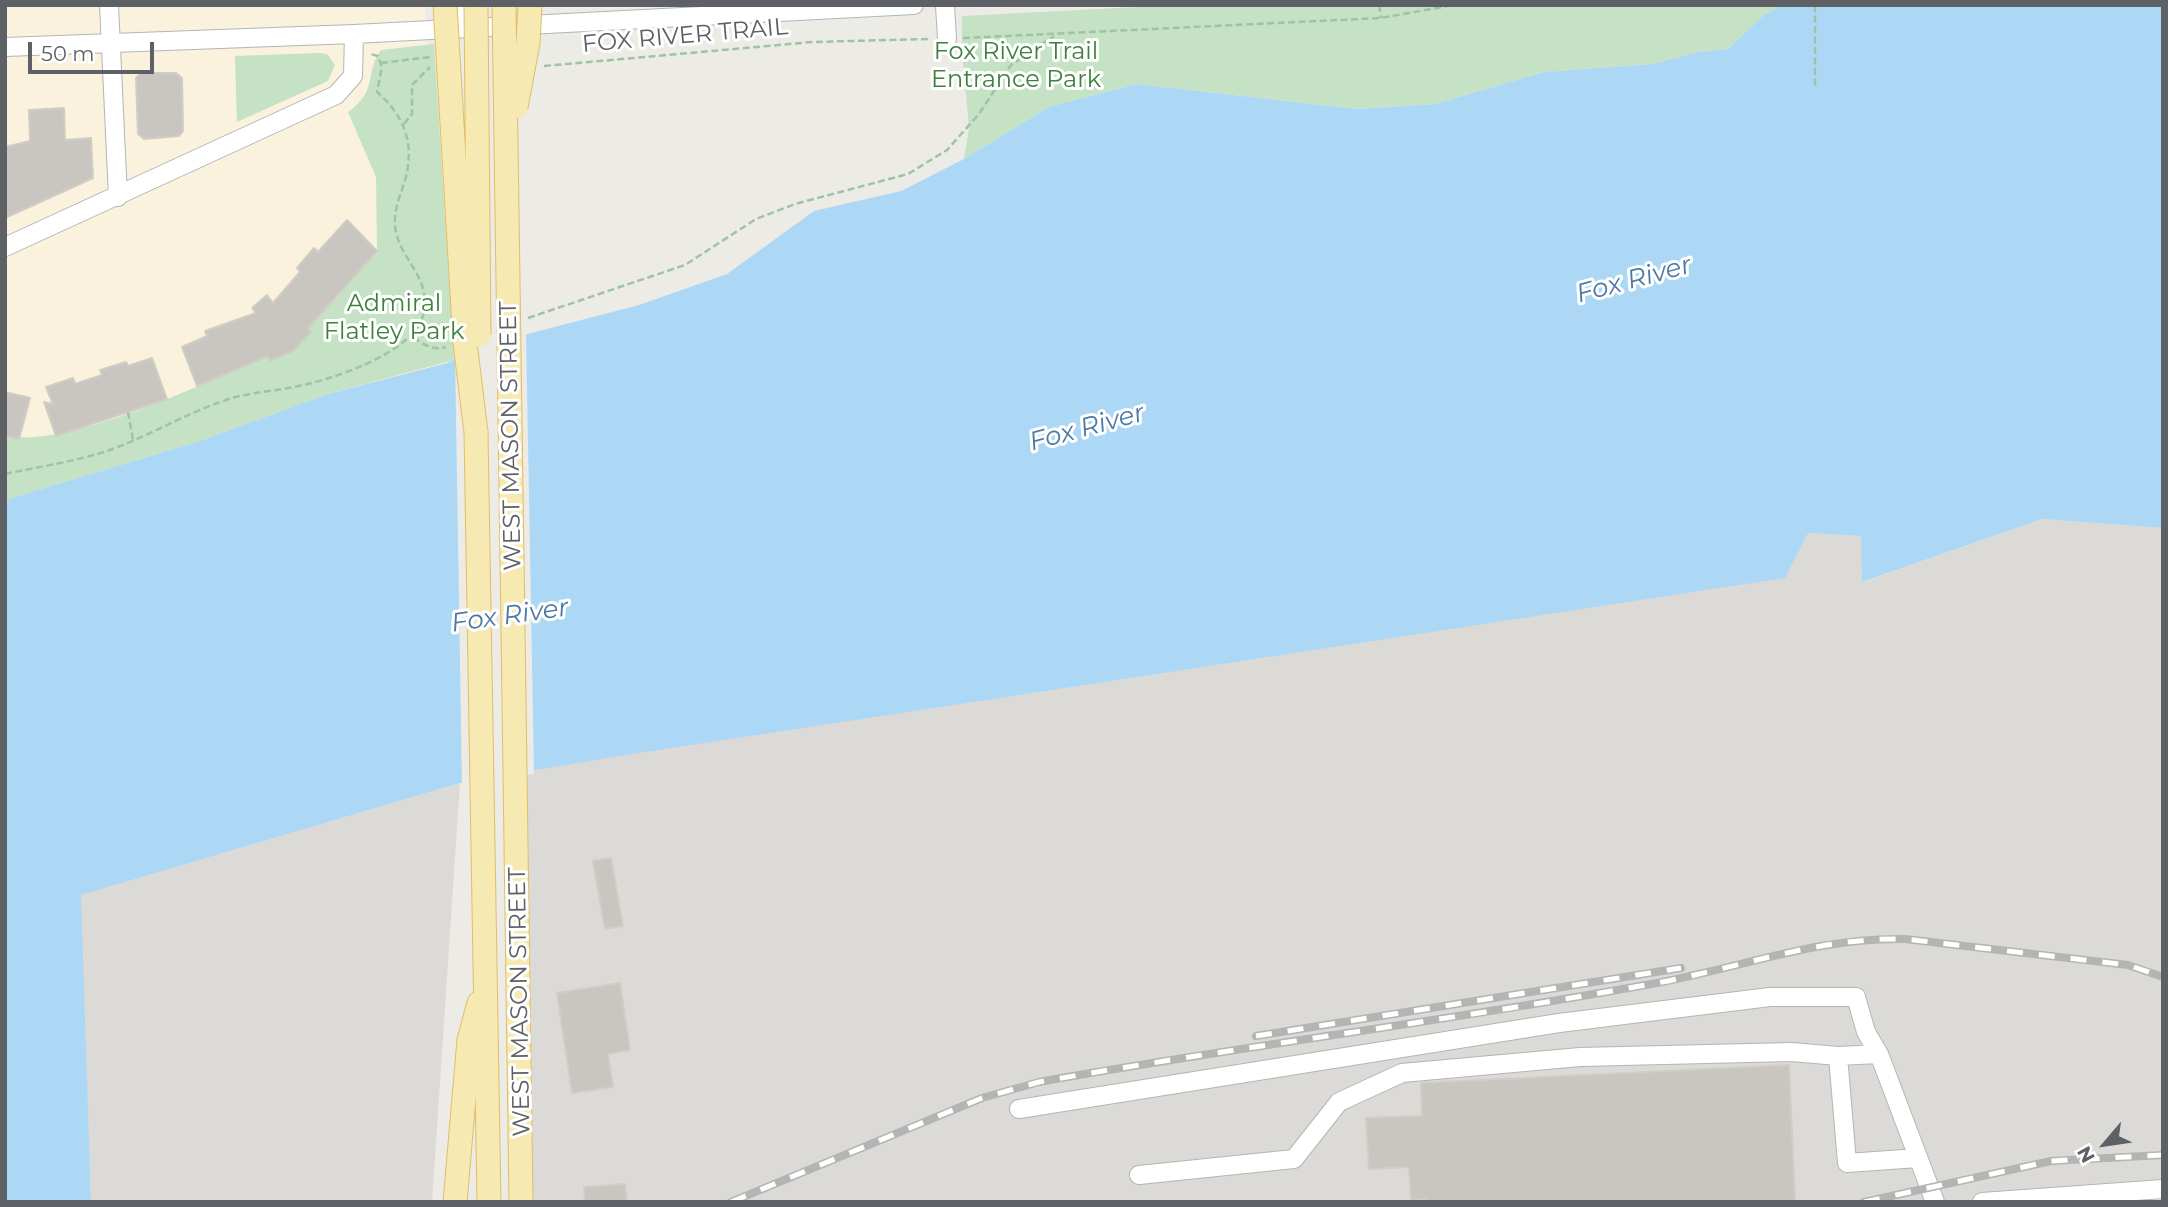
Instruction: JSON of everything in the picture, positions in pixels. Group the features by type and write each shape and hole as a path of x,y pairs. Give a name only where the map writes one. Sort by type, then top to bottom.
{"main road":[{"path":"445,5 465,343 477,432"},
{"name":"WEST MASON STREET","path":"476,5 479,344 477,432 489,1202"},
{"name":"WEST MASON STREET","path":"505,5 523,1171 521,1202"},
{"path":"507,162 528,43 530,5"},
{"path":"454,1202 469,1040 486,977"},
{"path":"523,1171 527,1202"}],"street":[{"path":"109,5 118,197"},
{"path":"457,5 458,28"},
{"path":"5,47 354,42 582,13 914,5"},
{"path":"945,5 947,39"},
{"path":"5,247 336,95 353,76 354,42"},
{"path":"1019,1109 1559,1023 1770,997 1856,997 1866,1032 1879,1054 1935,1202"},
{"path":"1139,1175 1294,1159 1339,1102 1402,1073 1580,1057 1792,1052 1838,1056 1879,1054"},
{"path":"1838,1056 1847,1163 1918,1158"},
{"path":"1982,1202 2163,1189"}],"path":[{"path":"1379,5 1381,18"},
{"name":"FOX RIVER TRAIL","path":"532,65 812,42 947,39 1381,18 1453,5"},
{"path":"1815,5 1815,88"},
{"path":"517,322 685,265 755,219 794,204 908,174 947,150 979,114 1011,65 1056,34"},
{"path":"5,474 102,452 227,400 289,388 368,363 413,337 424,315 425,290 420,274 400,248 394,220 408,166 404,124 377,92 381,63 378,56 354,42"},
{"path":"381,63 436,57"},
{"path":"404,124 412,114 412,85 434,65"},
{"path":"413,337 439,349 452,344"},
{"path":"128,412 133,440"}],"shaded area":[{"path":"5,5 425,5 447,363 328,394 5,500"},
{"path":"2042,519 2163,528 2163,1189 1982,1202 527,1202 516,774 1808,533 1861,536 1863,582"},
{"path":"460,783 432,1202 91,1202 80,895"}],"green space":[{"name":"Fox River Trail Entrance Park","path":"1178,5 1784,5 1765,14 1728,49 1698,52 1653,64 1544,72 1435,104 1358,109 1136,84 1049,107 964,159 969,128 962,52 962,16"},
{"name":"Admiral Flatley Park","path":"434,44 454,360 328,394 197,442 5,500 5,435 31,437 98,424 174,396 268,356 270,360 293,351 311,332 308,328 377,251 376,177 348,112 358,104 368,89 373,66 381,50"},
{"path":"327,54 335,65 328,81 237,122 235,56"}],"water":[{"name":"Fox River","path":"1784,5 2163,5 2163,528 2042,519 1862,582 1861,536 1808,533 1785,578 613,757 460,783 81,895 91,1202 5,1202 5,500 197,442 328,394 447,363 493,343 639,305 727,274 814,211 901,191 964,159 1049,107 1136,84 1358,109 1435,104 1544,72 1653,64 1698,52 1728,49 1765,14"}],"pier":[{"path":"526,331 534,774 462,786 455,356 492,340"}],"building":[{"path":"141,73 176,73 182,78 183,131 179,136 144,139 138,134 136,78"},
{"path":"64,108 65,140 91,138 93,178 5,218 5,147 30,141 29,110"},
{"path":"347,220 377,251 308,328 311,332 293,351 270,361 268,356 197,386 182,347 207,336 205,331 256,313 252,308 267,295 273,303 300,272 297,268 314,248 318,252"},
{"path":"152,358 167,399 56,436 44,402 53,404 46,387 73,378 75,384 102,375 100,370 126,362 128,366"},
{"path":"5,392 30,398 19,439 5,435"},
{"path":"611,858 623,926 605,929 593,861"},
{"path":"620,983 630,1050 608,1054 613,1087 572,1093 557,993"},
{"path":"1789,1065 1795,1202 1426,1202 1426,1199 1411,1200 1409,1167 1369,1169 1366,1118 1422,1116 1421,1083"},
{"path":"625,1184 627,1202 585,1202 584,1187"}],"railway":[{"path":"731,1202 982,1098 1039,1082 1575,997 1683,978 1840,943 1905,939 2128,965 2163,977"},
{"path":"1256,1036 1681,968"},
{"path":"1864,1202 2051,1161 2163,1155"}]}
